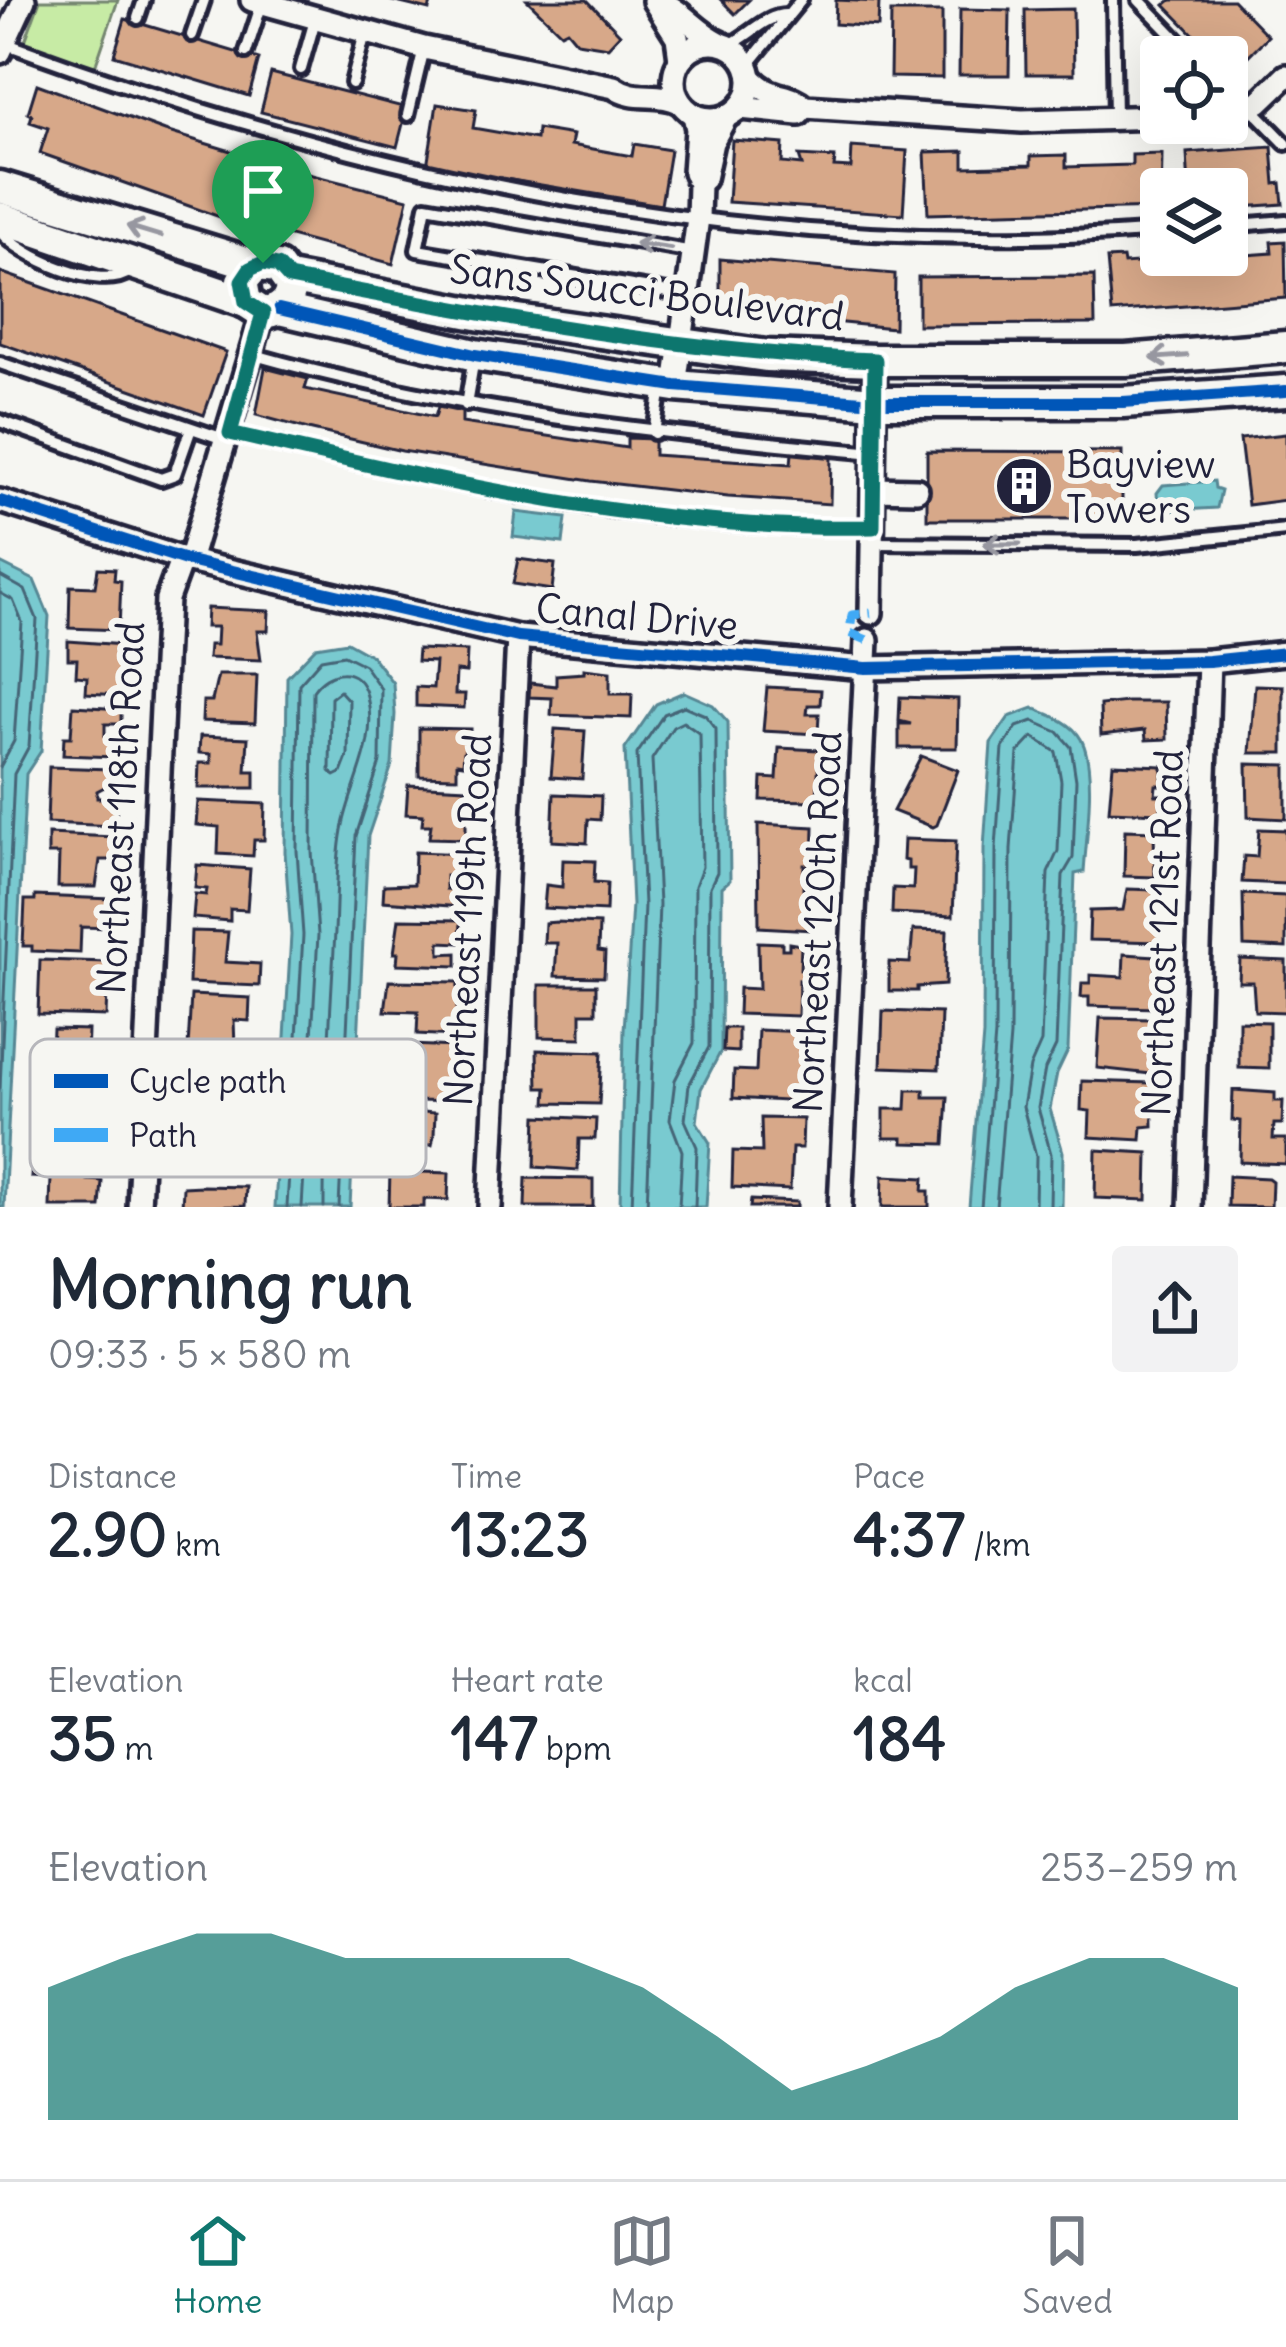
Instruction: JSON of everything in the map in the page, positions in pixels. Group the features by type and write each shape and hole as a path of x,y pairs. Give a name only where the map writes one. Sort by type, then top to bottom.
{"street":[{"path":"654,0 669,4 700,32 724,45 771,95 797,100 806,107 927,117 1140,118"},
{"path":"654,0 677,38 674,90 697,129 698,218 680,345 668,385"},
{"path":"257,2 424,48 622,93 668,96 712,119 733,112 799,113 806,107"},
{"path":"2,48 15,4"},
{"path":"614,88 622,82 659,80 697,45 724,45"},
{"path":"699,184 706,176 712,142 750,88 748,71"},
{"path":"1248,104 1286,76"},
{"path":"0,187 256,265 278,266 289,278 291,292 262,308 242,281 256,265"},
{"name":"Sans Soucci Boulevard","path":"0,218 262,308 475,355 668,385 874,402 1124,402 1286,391"},
{"name":"Sans Soucci Boulevard","path":"289,278 482,315 766,356 1126,360 1286,347"},
{"name":"Northeast 118th Road","path":"147,1039 167,599 228,437 262,308"},
{"path":"871,613 875,360"},
{"path":"874,489 917,490"},
{"name":"Canal Drive","path":"0,501 185,560 518,637 866,668 1209,661 1286,653"},
{"name":"Northeast 119th Road","path":"490,1207 518,637"},
{"name":"Northeast 120th Road","path":"840,1207 868,640"},
{"name":"Northeast 121st Road","path":"1190,1207 1209,661"},
{"name":"Northeast 118th Road","path":"139,1207 140,1177"}],"lane":[{"path":"138,18 145,0"},
{"path":"193,35 204,0"},
{"path":"748,71 801,0"},
{"path":"1113,0 1115,120"},
{"path":"1139,0 1174,36"},
{"path":"246,52 257,2"},
{"path":"724,45 746,38 773,15 786,15"},
{"path":"301,69 315,20"},
{"path":"352,83 365,33"},
{"path":"2,48 409,170 561,199 698,218 874,234 975,237 1140,232"},
{"path":"408,115 424,48"},
{"path":"1248,114 1286,144"},
{"path":"686,296 417,250 426,206 694,252"},
{"path":"1248,224 1286,221"},
{"path":"0,231 37,260 108,280 138,265"},
{"path":"250,354 466,405 654,433 875,453"},
{"path":"466,405 475,355"},
{"path":"0,363 190,431 443,482 629,511 873,535 1137,545 1286,530"},
{"path":"654,433 668,385"},
{"path":"0,421 161,478 176,474 190,431"}],"green space":[{"path":"40,0 118,0 94,70 24,44"}],"water":[{"path":"1214,481 1221,490 1217,508 1164,511 1158,505 1157,493 1163,485"},
{"path":"516,512 566,518 563,543 513,537"},
{"path":"0,563 34,580 49,616 41,751 26,774 4,1207 0,1207"},
{"path":"347,642 372,656 393,683 392,765 368,836 358,1039 285,1039 291,935 285,852 287,677 316,647"},
{"path":"684,692 713,705 728,722 730,880 722,887 721,1051 701,1089 697,1122 710,1143 706,1207 620,1207 632,905 625,749 656,704"},
{"path":"1033,708 1060,719 1077,733 1088,767 1084,872 1075,874 1068,1050 1057,1073 1050,1109 1063,1152 1062,1207 969,1207 983,1035 984,848 991,743 1009,717"},
{"path":"277,1177 351,1177 350,1207 275,1207"}],"building":[{"path":"388,0 432,0 429,10"},
{"path":"527,0 587,0 620,34 608,47 577,42"},
{"path":"721,0 749,0 735,14"},
{"path":"836,0 879,2 878,27 835,24"},
{"path":"1171,0 1233,0 1268,36 1248,56 1248,36 1195,36 1165,5"},
{"path":"960,9 1010,10 1009,75 959,75"},
{"path":"1073,9 1074,74 1026,74 1025,10"},
{"path":"891,12 942,12 942,78 890,77"},
{"path":"125,19 259,59 249,96 114,55"},
{"path":"271,73 407,108 397,147 261,112"},
{"path":"37,84 165,131 408,199 393,264 220,217 40,153 48,128 30,122 28,113"},
{"path":"437,104 476,110 473,128 536,139 537,129 573,135 571,145 632,156 634,144 670,150 661,205 427,166"},
{"path":"732,140 783,144 782,163 802,165 799,156 835,158 834,167 851,168 852,147 907,151 903,214 728,202"},
{"path":"1272,147 1275,184 1281,183 1283,204 1248,206 1248,168 1188,168 1187,153"},
{"path":"964,151 964,167 1031,165 1031,156 1066,155 1066,167 1132,165 1132,155 1162,154 1162,168 1140,168 1140,209 928,214 925,152"},
{"path":"1285,241 1286,298 1112,312 1107,259 1140,263 1140,276 1248,276 1248,255 1272,253 1271,242"},
{"path":"720,259 895,274 894,328 720,311"},
{"path":"0,272 226,352 204,415 0,343"},
{"path":"1094,276 1095,324 918,325 918,277"},
{"path":"265,368 308,379 305,389 435,417 438,407 462,412 462,423 627,448 627,438 654,439 654,455 791,464 792,453 831,456 830,504 591,481 402,451 308,429 256,415"},
{"name":"Bayview Towers","path":"1286,434 1286,500 1248,505 1240,439"},
{"name":"Bayview Towers","path":"927,451 1122,452 1122,519 927,519"},
{"path":"518,559 555,564 552,590 513,584"},
{"path":"98,568 115,569 114,580 121,581 119,630 69,628 70,586 95,587"},
{"path":"207,608 269,611 268,631 257,631 261,660 208,658 209,645 216,645 217,627 206,627"},
{"path":"68,641 123,645 120,695 86,693 87,677 76,676 77,659 68,659"},
{"path":"418,649 467,651 466,672 456,671 455,694 465,694 464,708 416,706 416,687 433,688 435,662 417,661"},
{"path":"584,669 610,672 610,694 632,694 631,718 551,715 552,698 529,697 530,683 556,686 556,675 584,673"},
{"path":"218,675 257,675 255,723 202,721 203,701 212,701"},
{"path":"1255,685 1283,686 1283,753 1250,753"},
{"path":"767,687 821,690 820,705 808,705 807,714 819,714 818,734 763,731"},
{"path":"900,697 958,699 957,748 899,748 899,724 911,724 899,721"},
{"path":"1166,702 1167,739 1146,740 1145,730 1101,735 1100,705"},
{"path":"73,706 121,709 121,724 105,724 105,736 116,736 115,757 63,755 64,737 71,737"},
{"path":"419,728 470,729 469,751 464,751 463,764 457,763 457,777 419,776"},
{"path":"555,729 585,731 582,779 551,777"},
{"path":"200,736 248,738 246,771 255,771 255,788 198,788 199,763 211,763 211,754 199,753"},
{"path":"779,748 819,750 817,801 761,800 762,778 777,779"},
{"path":"921,756 958,770 933,827 893,811"},
{"path":"1113,764 1162,766 1162,785 1156,785 1155,795 1161,795 1161,813 1109,811"},
{"path":"1247,764 1286,765 1286,819 1248,817"},
{"path":"49,767 110,769 112,783 97,791 97,798 117,798 116,826 47,823"},
{"path":"408,785 466,788 466,839 429,838 431,825 422,825 423,815 406,814"},
{"path":"554,794 601,796 600,820 588,819 587,843 552,841"},
{"path":"198,801 265,804 264,840 254,840 253,856 218,854 219,827 196,825"},
{"path":"758,824 814,827 813,865 804,865 803,889 813,889 812,930 759,927"},
{"path":"1259,829 1286,830 1286,884 1242,882 1244,856 1257,857"},
{"path":"1125,830 1154,831 1155,877 1124,876"},
{"path":"48,834 113,837 114,860 100,860 96,887 58,887 59,854 48,854"},
{"path":"904,839 956,841 953,916 892,913 893,888 913,889 914,869 908,869 908,861 903,860"},
{"path":"415,852 464,854 463,876 446,876 446,889 462,890 462,907 383,901 384,885 414,884"},
{"path":"563,860 595,861 594,882 607,883 606,911 544,908 546,885 562,887"},
{"path":"197,865 250,869 247,910 230,909 230,921 193,918 195,894 206,895 207,889 195,888"},
{"path":"1127,889 1155,890 1159,942 1089,940 1090,911 1123,910"},
{"path":"1243,894 1286,896 1286,948 1244,946"},
{"path":"35,896 112,899 111,928 81,927 80,953 32,951 32,946 23,946 25,900 35,900"},
{"path":"399,919 461,920 460,943 440,942 440,954 457,953 457,966 397,964"},
{"path":"545,923 599,924 604,977 555,976 557,943 544,943"},
{"path":"913,930 947,931 945,985 889,991 889,962 910,963"},
{"path":"191,931 228,932 225,962 260,964 259,986 189,983"},
{"path":"758,942 782,943 782,949 789,949 789,943 801,945 800,970 809,971 808,981 799,980 798,1016 738,1014 739,988 759,989"},
{"path":"1124,954 1155,956 1156,1008 1089,1006 1089,997 1081,997 1082,983 1090,983 1090,975 1123,977"},
{"path":"1240,959 1286,961 1286,1012 1255,1011 1253,982 1239,982"},
{"path":"40,960 108,962 106,1016 38,1014"},
{"path":"389,981 458,982 456,1036 417,1034 418,1012 385,1011"},
{"path":"539,985 596,985 596,1013 581,1013 581,1038 539,1037"},
{"path":"191,995 250,998 249,1021 234,1020 235,1039 189,1039"},
{"path":"883,1011 941,1013 939,1069 881,1067"},
{"path":"1100,1018 1152,1019 1151,1032 1156,1033 1155,1047 1148,1046 1152,1049 1151,1074 1097,1068"},
{"path":"1239,1021 1269,1022 1269,1069 1239,1068"},
{"path":"724,1028 738,1028 738,1052 723,1051"},
{"path":"53,1029 88,1030 88,1039 53,1039"},
{"path":"758,1030 806,1032 803,1102 733,1098 734,1070 756,1071"},
{"path":"426,1046 455,1047 454,1069 450,1069 452,1102 426,1101"},
{"path":"537,1050 602,1052 599,1104 546,1103 547,1088 538,1088"},
{"path":"1082,1081 1152,1083 1153,1126 1142,1127 1141,1140 1089,1137 1090,1111 1081,1110"},
{"path":"907,1090 924,1090 924,1097 948,1097 945,1144 884,1138 884,1109 906,1109"},
{"path":"1233,1090 1275,1093 1275,1101 1283,1101 1282,1124 1274,1124 1273,1139 1286,1139 1286,1164 1240,1162 1241,1121 1232,1120"},
{"path":"426,1112 435,1113 432,1145 426,1145"},
{"path":"537,1116 596,1119 595,1139 579,1139 578,1170 535,1167"},
{"path":"761,1118 803,1119 802,1148 792,1148 790,1190 732,1187 733,1151 762,1152"},
{"path":"1096,1150 1148,1153 1147,1200 1095,1198"},
{"path":"449,1173 448,1200 424,1199 424,1207 389,1207 390,1177"},
{"path":"883,1176 924,1178 929,1207 882,1207"},
{"path":"1229,1176 1268,1178 1272,1181 1271,1207 1228,1206"},
{"path":"31,1177 88,1177 102,1181 100,1207 50,1207 51,1178"},
{"path":"526,1178 593,1179 593,1207 525,1207"},
{"path":"183,1187 246,1187 245,1206 182,1207"},
{"path":"751,1200 797,1202 797,1207 750,1207"}],"marked path":[{"path":"867,640 850,633 852,615 871,613"}],"cycle path":[{"path":"279,309 475,355 675,386 875,402 1123,402 1286,391"},
{"path":"0,501 189,561 518,637 866,668 1209,661 1286,653"}],"place":[{"name":"Bayview Towers","path":"1024,486"}],"route":[{"path":"263,263 278,266 289,278 482,315 766,356 875,360 873,527 799,529 653,514 443,482 230,433 263,313 251,308 242,296 242,281 250,269 263,263"}]}
